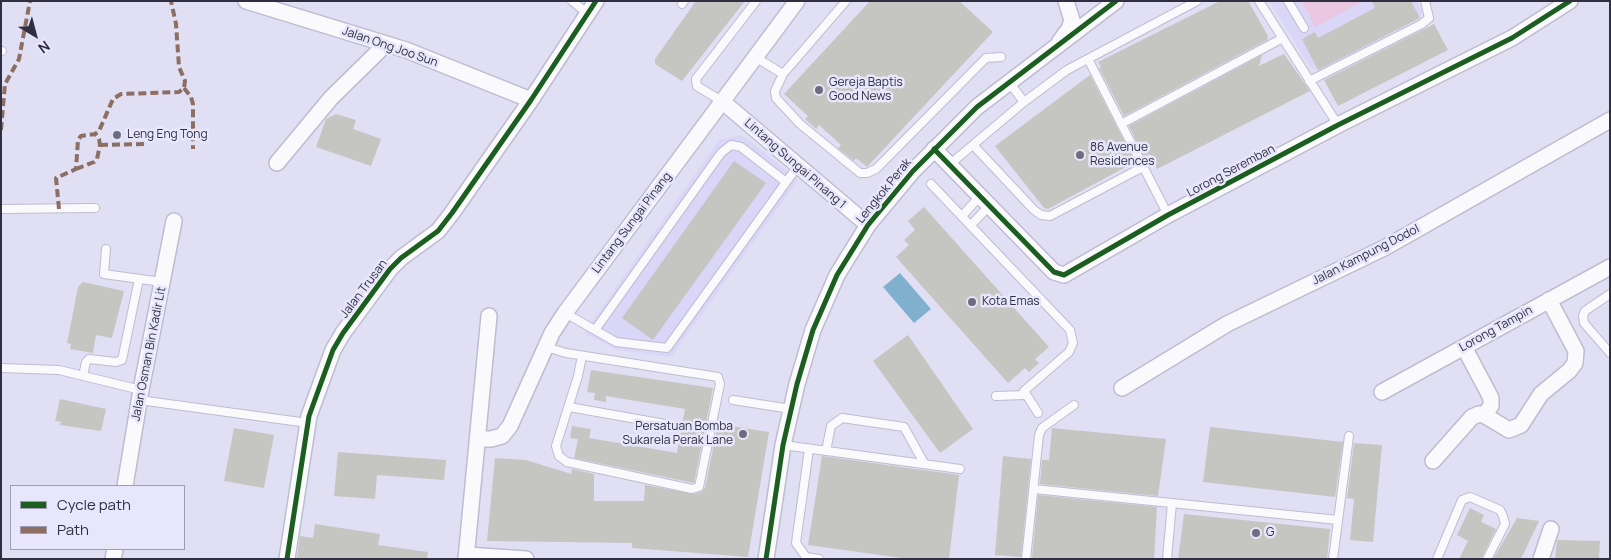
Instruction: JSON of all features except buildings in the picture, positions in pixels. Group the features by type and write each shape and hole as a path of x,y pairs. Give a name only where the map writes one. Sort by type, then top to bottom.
{"street":[{"name":"Jalan Ong Joo Sun","path":"246,1 386,44 531,100"},
{"name":"Lintang Sungai Pinang","path":"478,439 492,439 502,436 510,426 546,347 565,313 797,1"},
{"name":"Lengkok Perak","path":"1056,46 1069,29 1072,20 1066,1"},
{"name":"Lengkok Perak","path":"766,559 783,445 791,409 814,330 838,275 868,226 934,149 977,107 1056,46 1081,30 1116,1"},
{"name":"Lorong Seremban","path":"934,149 1054,272 1064,275 1168,215 1338,125 1512,38 1570,1"},
{"name":"Jalan Trusan","path":"287,559 311,405 333,350 343,333 390,269 401,258 438,231 452,213 531,100 591,7"},
{"path":"277,163 331,98 386,44"},
{"name":"Lintang Sungai Pinang 1","path":"723,102 868,226"},
{"name":"Jalan Kampung Dodol","path":"1122,388 1227,324 1386,247 1610,120"},
{"name":"Jalan Osman Bin Kadir Lit","path":"125,485 140,395 174,221"},
{"name":"Lorong Tampin","path":"1382,392 1610,267"},
{"path":"1433,461 1472,417 1484,415 1509,430 1521,425 1541,394 1569,371 1575,363 1576,351 1549,300"},
{"path":"489,316 466,557 526,559"},
{"path":"1464,347 1491,398 1491,406 1484,415"},
{"path":"1541,559 1551,530"}],"lane":[{"path":"572,1 591,7"},
{"path":"723,102 697,86 696,79 756,1"},
{"path":"846,1 783,74 775,91 776,98 800,124 860,173 876,169 986,58 1001,57"},
{"path":"950,165 1024,102 1067,70 1197,1"},
{"path":"1259,1 1281,39 1338,125"},
{"path":"1288,1 1304,28"},
{"path":"1309,81 1422,24 1429,18 1425,1"},
{"path":"1121,124 1281,39"},
{"path":"756,56 783,74"},
{"path":"1088,59 1168,215"},
{"path":"1008,82 1024,102"},
{"path":"973,145 1034,210 1041,215 1050,216 1143,167"},
{"path":"595,330 721,152 731,146 741,147 786,182"},
{"path":"565,313 616,342 667,348 797,166"},
{"path":"931,184 1070,330 1072,336 1069,352 1028,386 1024,395"},
{"path":"962,216 985,201"},
{"path":"972,225 985,201"},
{"path":"1,208 95,208"},
{"path":"106,249 104,274 162,282"},
{"path":"83,376 86,362 89,359 116,362 122,360 139,279"},
{"path":"1610,294 1584,311 1583,316 1584,323 1610,353"},
{"path":"546,347 582,356 718,377 720,384 701,485 696,489 692,489 563,460 556,452 556,446 569,407 582,356"},
{"path":"1,368 59,370 140,395 308,423"},
{"path":"996,396 1024,395"},
{"path":"1024,395 1038,413"},
{"path":"733,400 791,409"},
{"path":"1026,559 1039,435 1042,428 1074,406"},
{"path":"569,407 665,424"},
{"path":"826,451 831,426 842,418 904,427 924,462"},
{"path":"1333,559 1349,436"},
{"path":"783,445 924,462 960,469"},
{"path":"809,449 796,543 806,557 819,559"},
{"path":"1034,489 1338,520"},
{"path":"1437,559 1462,500 1470,497 1500,510 1504,516 1505,524 1487,559"},
{"path":"1167,559 1172,503"}],"shaded area":[{"path":"1269,1 1417,1 1422,11 1420,18 1319,71 1310,67"},
{"path":"1302,1 1363,1 1315,27"},
{"path":"742,135 798,180 671,357 617,350 584,333 719,140"},
{"path":"900,273 931,309 914,323 883,287"}],"marked path":[{"path":"1,130 5,84 19,59 30,1"},
{"path":"59,209 56,178 76,169 78,140 81,136 95,134 99,131 113,99 121,94 179,92 184,88 185,81 179,67 176,24 171,1"},
{"path":"184,88 191,97 193,104 193,149"},
{"path":"76,169 97,159 100,145 99,139 95,134"},
{"path":"100,145 144,144"}],"cycle path":[{"path":"287,559 309,416 333,350 343,333 390,269 401,258 438,231 452,213 531,100 596,1"},
{"path":"766,559 783,445 797,384 813,330 837,275 868,225 913,171 977,107 1116,1"},
{"path":"934,149 1054,272 1064,275 1168,215 1338,125 1512,38 1570,1"}],"place":[{"name":"Gereja Baptis Good News","path":"819,90"},
{"name":"Leng Eng Tong","path":"117,135"},
{"name":"86 Avenue Residences","path":"1080,155"},
{"name":"Kota Emas","path":"972,302"},
{"name":"Persatuan Bomba Sukarela Perak Lane","path":"743,434"},
{"name":"G","path":"1256,533"}]}
